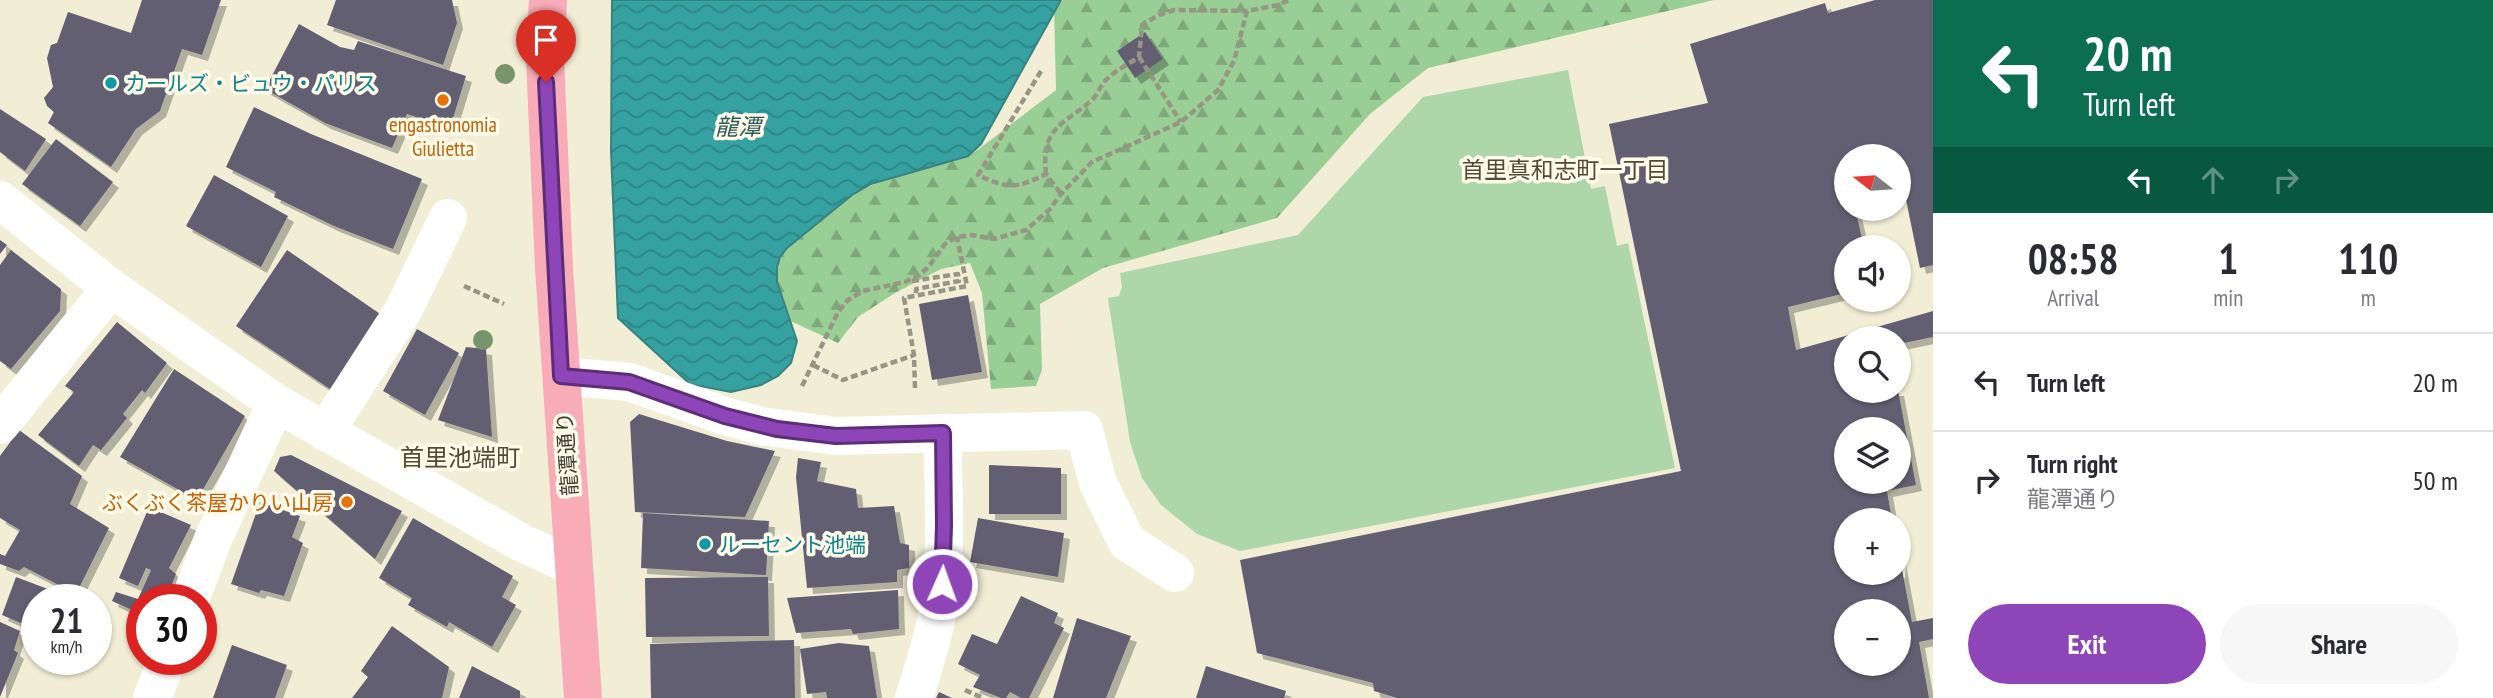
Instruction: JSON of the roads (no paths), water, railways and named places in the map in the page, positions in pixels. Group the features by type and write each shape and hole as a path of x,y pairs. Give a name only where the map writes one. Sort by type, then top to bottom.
{"main road":[{"name":"龍潭通り","path":"548,0 545,58 561,376 583,698"}],"street":[{"path":"0,200 111,288 276,403 522,542 575,567"},
{"path":"325,432 403,311 448,218"},
{"path":"0,425 111,288"},
{"path":"561,376 629,382 725,416 777,429 836,436 1084,430 1098,483 1127,542 1175,573"},
{"path":"196,584 213,540 276,403"},
{"path":"914,698 931,645 942,584 943,433"},
{"path":"152,698 161,675"}],"water":[{"name":"龍潭","path":"612,0 1061,0 981,144 968,156 871,184 852,195 787,248 777,267 777,282 797,341 791,363 778,376 761,385 731,392 690,384 618,318 611,152"}],"place":[{"name":"カールズ・ビュウ・パリス","path":"111,83"},
{"name":"engastronomia Giulietta","path":"443,100"},
{"name":"ぶくぶく茶屋かりい山房","path":"347,502"},
{"name":"ルーセント池端","path":"705,544"}],"district":[{"name":"首里真和志町一丁目","path":"1565,169"},
{"name":"首里池端町","path":"460,457"}]}
